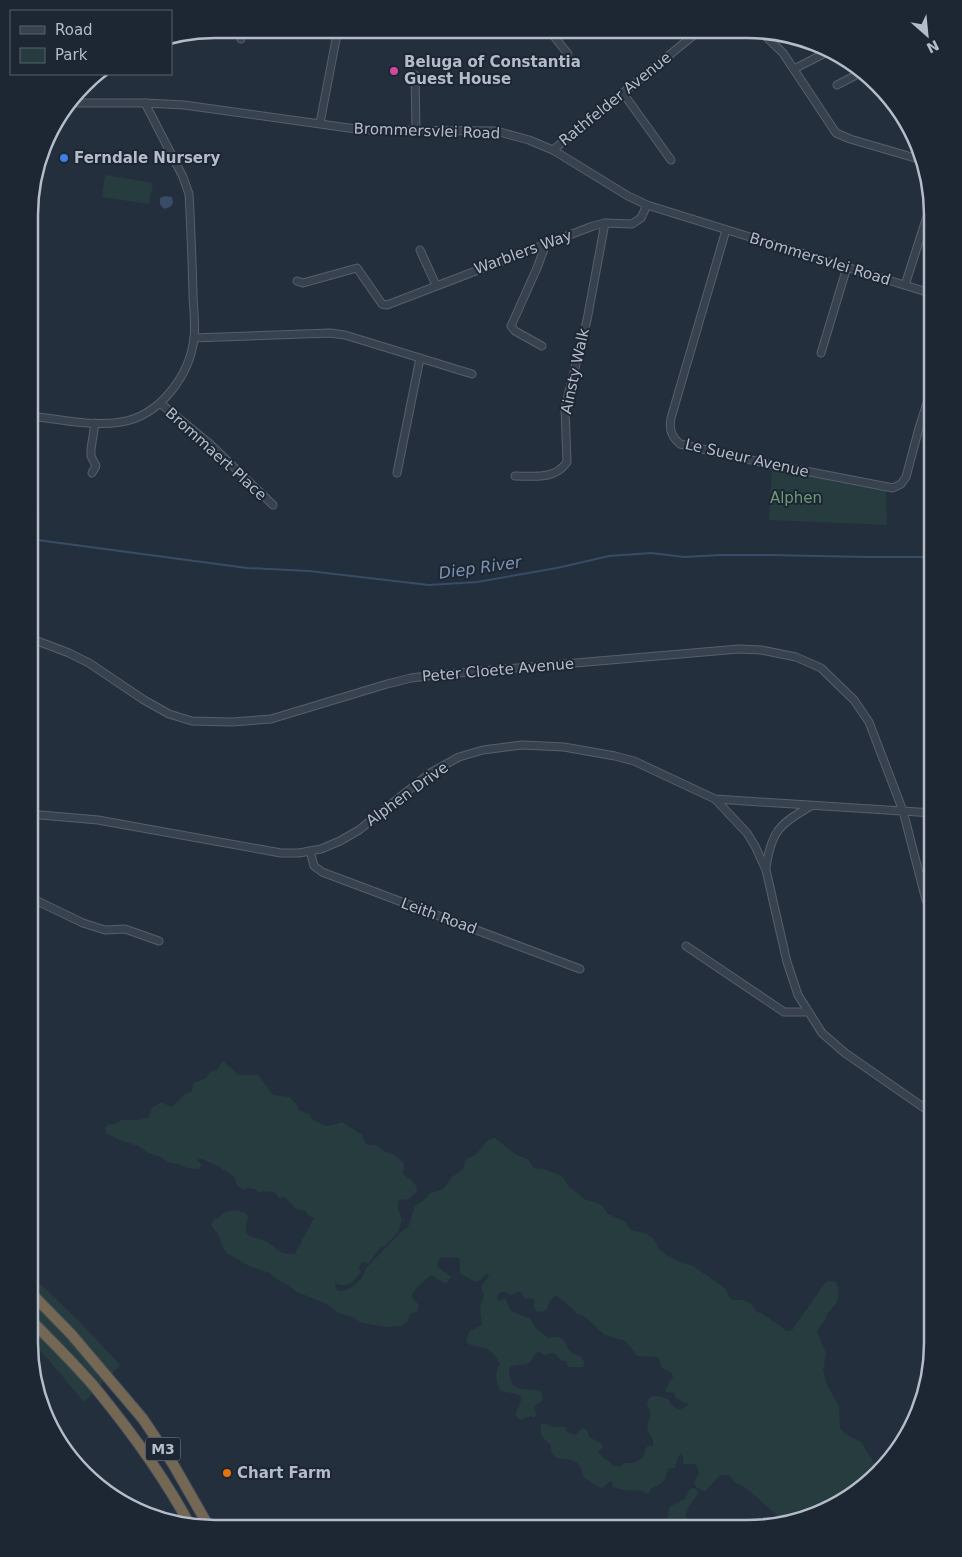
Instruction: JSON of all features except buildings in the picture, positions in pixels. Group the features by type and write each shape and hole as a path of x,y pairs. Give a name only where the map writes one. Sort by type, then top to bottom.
{"highway":[{"name":"M3","path":"38,1301 72,1334 143,1419 173,1464 204,1519"},
{"name":"M3","path":"38,1328 96,1389 129,1430 160,1474 185,1517"}],"street":[{"path":"320,123 336,38"},
{"path":"555,38 568,54"},
{"name":"Rathfelder Avenue","path":"552,150 690,38"},
{"path":"768,39 794,69 836,133 850,139 915,158"},
{"path":"794,69 822,54"},
{"path":"415,75 416,131"},
{"path":"837,85 856,75"},
{"path":"622,93 671,160"},
{"name":"Brommersvlei Road","path":"78,103 145,103 224,110 363,130 496,131 529,140 552,150 628,196 647,205 925,291"},
{"path":"38,417 95,423 122,422 143,414 160,403 171,392 186,370 194,338 189,194 183,177 145,103"},
{"name":"Warblers Way","path":"297,281 302,283 358,268 382,304 394,302 605,223 632,224 641,218 647,205"},
{"name":"Ainsty Walk","path":"515,476 544,477 562,469 567,462 565,408 587,320 605,223"},
{"path":"905,285 925,223"},
{"name":"Le Sueur Avenue","path":"726,230 670,418 670,432 675,440 680,444 769,464 885,488 893,488 901,484 906,477 925,417"},
{"path":"542,346 515,331 511,326 546,244"},
{"path":"420,250 436,285"},
{"path":"820,353 847,267"},
{"path":"194,338 330,333 345,335 472,374"},
{"path":"397,472 420,358"},
{"name":"Brommaert Place","path":"160,403 210,444 273,505"},
{"path":"92,473 96,466 90,449 95,423"},
{"name":"Peter Cloete Avenue","path":"38,642 89,663 144,700 170,714 192,721 232,722 271,719 411,678 739,649 796,657 821,668 854,700 869,722 903,812 925,896"},
{"name":"Alphen Drive","path":"38,815 98,820 281,853 310,851 321,849 340,841 358,830 425,778 445,765 471,753 498,747 543,745 615,756 649,767 688,788 716,799 925,813"},
{"path":"716,799 747,833 766,870 786,962 798,995 822,1033 845,1053 925,1108"},
{"path":"766,870 774,834 784,824 811,806"},
{"name":"Leith Road","path":"310,851 314,866 322,872 580,969"},
{"path":"38,900 83,922 105,930 125,930 159,941"},
{"path":"686,946 784,1012 808,1012"}],"green space":[{"path":"105,175 153,183 149,204 102,197"},
{"name":"Alphen","path":"772,469 886,491 887,525 769,520"},
{"path":"224,1062 238,1075 258,1075 273,1095 290,1097 299,1110 309,1114 313,1120 323,1125 342,1122 362,1135 366,1144 377,1146 383,1151 393,1154 404,1163 403,1174 416,1185 417,1191 412,1197 401,1199 398,1202 398,1209 402,1219 398,1232 385,1246 380,1248 368,1264 362,1262 359,1268 361,1272 352,1281 346,1285 335,1283 336,1289 339,1291 347,1290 361,1279 366,1268 408,1227 415,1206 430,1193 445,1187 451,1178 463,1169 466,1159 478,1153 488,1140 495,1138 515,1154 529,1160 535,1168 562,1176 570,1188 584,1199 602,1205 608,1214 624,1221 631,1230 645,1233 654,1239 659,1249 665,1254 693,1266 725,1288 732,1300 743,1300 750,1303 757,1312 763,1314 786,1331 792,1330 826,1282 836,1282 839,1291 838,1300 827,1314 826,1319 817,1332 826,1353 823,1371 827,1385 839,1407 840,1428 845,1434 861,1442 875,1466 836,1496 804,1510 778,1517 743,1486 736,1483 729,1475 720,1475 705,1492 696,1487 694,1483 699,1473 697,1466 694,1464 683,1464 683,1457 680,1454 675,1468 668,1469 665,1479 646,1494 641,1490 622,1490 612,1486 613,1483 610,1481 601,1488 584,1478 581,1468 577,1463 553,1455 551,1445 541,1434 541,1424 565,1427 566,1431 575,1435 583,1428 587,1430 589,1437 601,1443 603,1447 598,1452 599,1454 614,1466 638,1461 644,1456 645,1449 648,1446 653,1446 653,1439 648,1427 651,1414 647,1405 649,1398 657,1396 669,1400 670,1404 679,1410 688,1405 687,1402 684,1403 675,1397 674,1393 666,1392 665,1389 673,1377 672,1373 662,1368 658,1357 637,1356 626,1341 605,1335 556,1295 543,1312 536,1311 533,1305 535,1302 533,1298 525,1299 521,1292 511,1295 504,1291 498,1294 498,1301 505,1298 511,1311 530,1319 536,1328 548,1338 557,1337 562,1339 569,1351 581,1357 585,1364 583,1367 568,1367 566,1361 562,1361 554,1353 544,1355 537,1352 528,1364 510,1366 510,1378 514,1386 541,1391 543,1398 534,1409 537,1415 534,1418 531,1416 520,1420 515,1415 522,1398 515,1394 501,1391 499,1388 496,1378 500,1364 495,1356 491,1351 473,1346 466,1341 469,1332 482,1325 480,1306 484,1295 482,1287 489,1276 487,1273 482,1279 475,1282 460,1273 460,1259 457,1257 442,1257 439,1259 437,1266 451,1277 447,1283 431,1275 417,1287 411,1297 419,1305 417,1312 410,1314 408,1321 402,1326 388,1327 362,1323 353,1317 339,1313 327,1304 297,1292 270,1273 249,1266 227,1253 218,1234 211,1226 214,1219 218,1219 224,1213 234,1211 246,1213 248,1217 246,1230 249,1236 267,1242 283,1253 295,1254 314,1218 308,1215 306,1211 296,1209 285,1197 279,1198 274,1192 263,1191 260,1193 255,1189 247,1188 244,1190 236,1185 232,1175 204,1160 196,1158 202,1165 198,1169 170,1163 138,1146 106,1133 105,1128 107,1125 115,1124 122,1120 140,1120 149,1117 152,1108 161,1102 172,1107 185,1094 192,1091 194,1083 206,1078 210,1072 217,1070"},
{"path":"38,1282 83,1325 120,1365 84,1402 38,1349"},
{"path":"694,1488 698,1494 687,1511 687,1520 667,1520 669,1507 685,1499 690,1489"}],"water":[{"path":"165,196 172,197 173,203 170,207 164,209 160,204 160,198"}],"waterway":[{"name":"Diep River","path":"38,540 247,568 309,571 429,585 477,582 557,568 609,556 651,553 684,557 720,555 925,557"}],"place":[{"name":"Beluga of Constantia Guest House","path":"394,71"},
{"name":"Ferndale Nursery","path":"64,158"},
{"name":"Chart Farm","path":"227,1473"}]}
